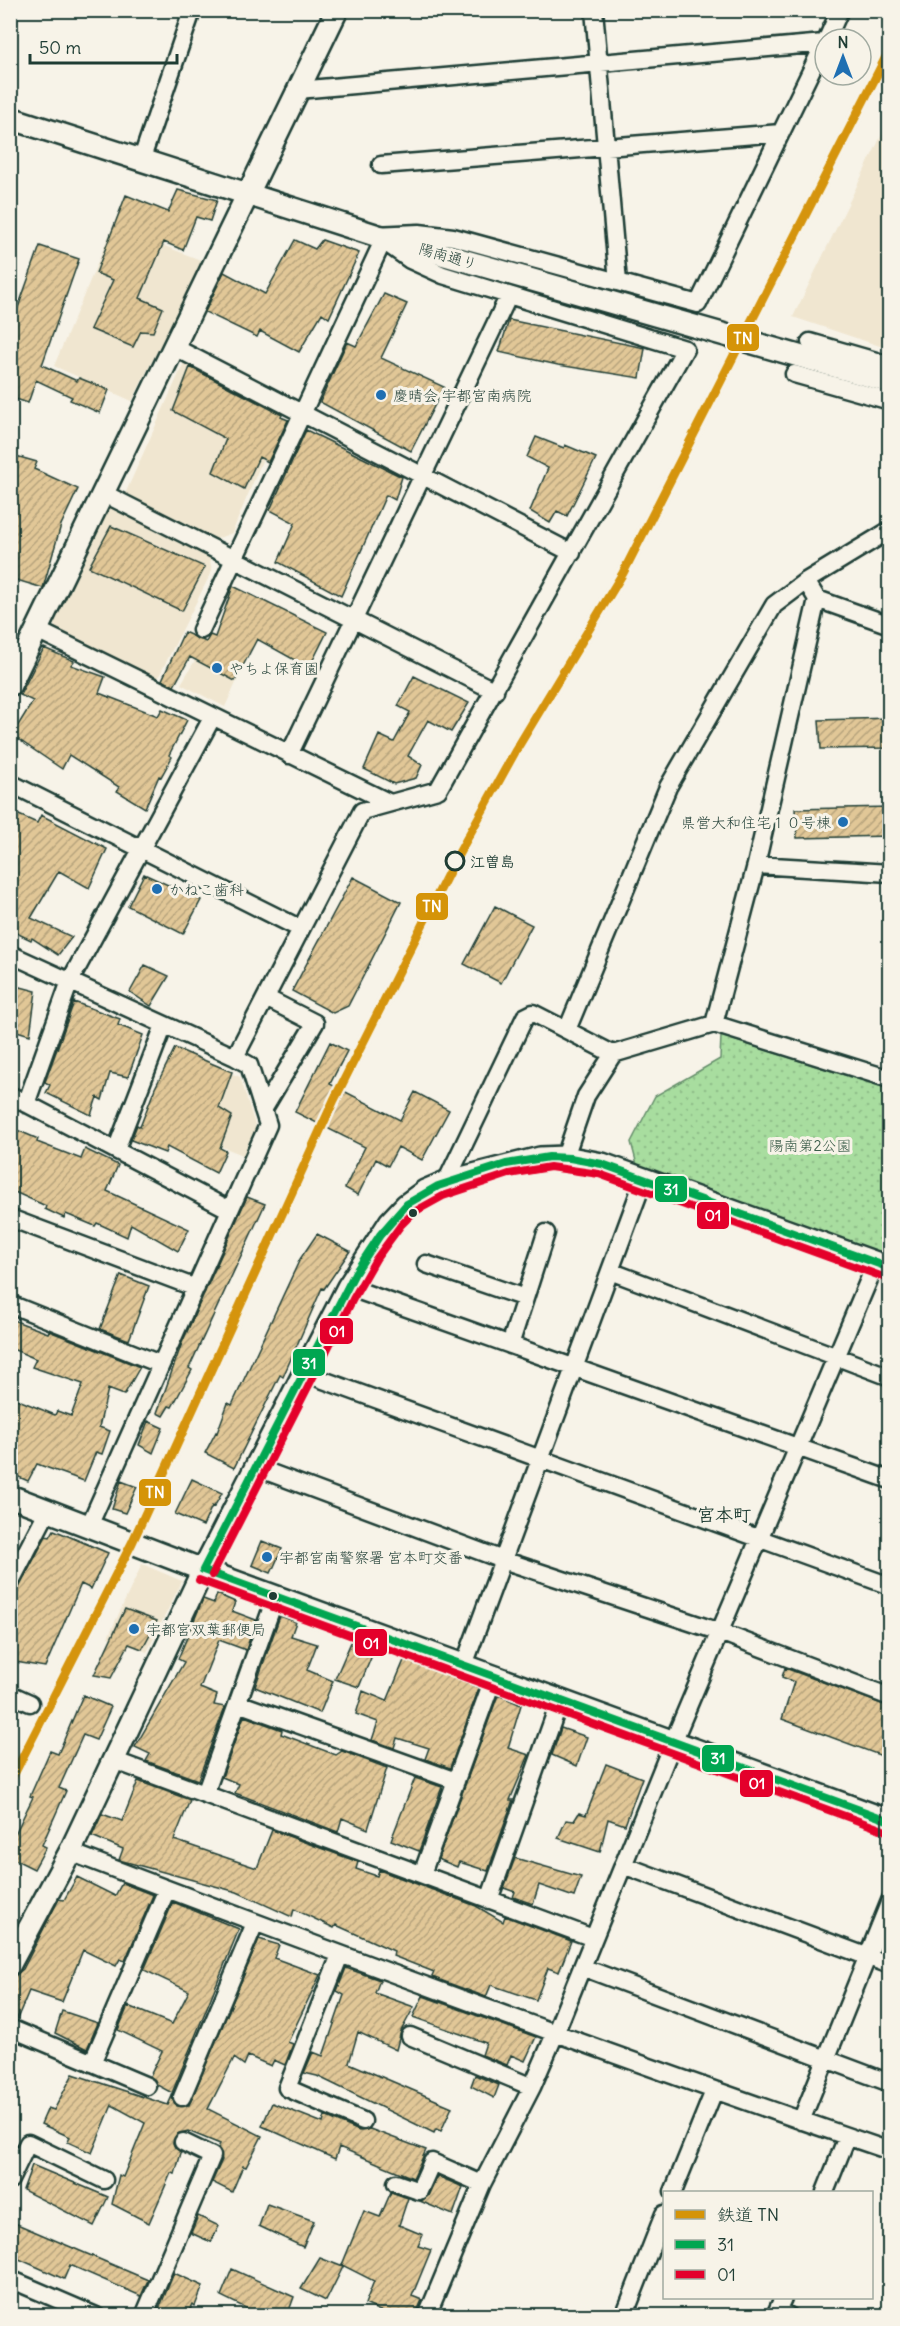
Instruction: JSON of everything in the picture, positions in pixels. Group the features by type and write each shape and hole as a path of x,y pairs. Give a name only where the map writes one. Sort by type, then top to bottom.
{"street":[{"path":"10,685 337,10"},
{"path":"594,10 618,282"},
{"path":"832,27 840,10"},
{"path":"141,161 188,12"},
{"path":"298,90 813,43"},
{"path":"379,238 419,233 453,237 698,304 813,67"},
{"name":"陽南通り","path":"10,118 379,238 411,245 890,382"},
{"path":"381,165 781,133"},
{"path":"235,1058 362,812 388,802 438,790 685,349 443,275 410,260 379,238"},
{"path":"201,630 379,238"},
{"path":"289,755 510,295"},
{"path":"810,342 890,365"},
{"path":"174,347 572,553"},
{"path":"794,374 890,401"},
{"path":"103,493 495,691"},
{"path":"567,1030 668,787 774,605 806,581 890,530"},
{"path":"806,581 817,599 890,625"},
{"path":"714,1024 756,865 817,599"},
{"path":"37,630 212,718 388,802"},
{"path":"26,1104 70,981 212,718"},
{"path":"10,783 301,929"},
{"path":"756,865 890,873"},
{"path":"10,954 249,1065 268,1125 89,1526"},
{"path":"263,1110 315,1023 266,998"},
{"path":"446,1182 525,1017 533,1013 613,1054"},
{"path":"565,1156 586,1096 613,1054 714,1024 890,1079"},
{"path":"116,1150 164,1025"},
{"path":"10,1095 230,1210"},
{"path":"10,1964 70,1852 203,1570 348,1287 390,1222 406,1205 425,1191 446,1182 518,1162 565,1156 602,1164 883,1266 837,1358 673,1742 555,2034 482,2184 427,2316"},
{"path":"464,1665 644,1179"},
{"path":"10,1218 196,1288"},
{"path":"510,1345 546,1233"},
{"path":"426,1264 525,1298"},
{"path":"610,1271 890,1377"},
{"path":"348,1287 890,1480"},
{"path":"10,1304 160,1365"},
{"path":"304,1373 890,1586"},
{"path":"255,1467 503,1560 720,1632 890,1697"},
{"path":"10,1496 203,1570 890,1821"},
{"path":"10,1583 48,1510"},
{"path":"205,1794 276,1596"},
{"path":"422,1874 494,1676"},
{"path":"10,1694 30,1703"},
{"path":"489,1900 560,1700"},
{"path":"238,1703 456,1781"},
{"path":"113,1760 593,1938"},
{"path":"70,1852 555,2034 890,2151"},
{"path":"623,1865 890,1965"},
{"path":"92,2063 167,1889"},
{"path":"801,2121 890,1901"},
{"path":"183,2097 255,1923"},
{"path":"340,1955 287,2088 363,2121"},
{"path":"582,1967 890,2083"},
{"path":"10,2028 147,2085"},
{"path":"410,2036 531,2087"},
{"path":"674,2191 714,2091"},
{"path":"826,2191 847,2137"},
{"path":"144,2316 212,2156 183,2142"},
{"path":"10,2180 28,2143 104,2180"},
{"path":"396,2183 419,2192 432,2162 482,2184"},
{"path":"624,2316 663,2217"},
{"path":"10,2279 96,2316"},
{"path":"783,2299 777,2311 789,2316"}],"shaded area":[{"path":"889,120 890,349 793,317"},
{"path":"113,226 203,261 132,401 54,366"},
{"path":"186,358 284,408 232,533 216,539 125,494"},
{"path":"107,504 209,555 212,571 157,680 55,630 53,616"},
{"name":"やちよ保育園","path":"210,635 250,652 225,707 181,684"},
{"path":"202,1061 240,1077 256,1128 243,1155 220,1146"},
{"path":"142,1564 182,1581 147,1652 108,1637"}],"green space":[{"name":"陽南第2公園","path":"721,1036 889,1089 889,1256 637,1165 631,1142 655,1096 720,1059"}],"building":[{"path":"178,190 217,200 210,221 196,217 183,250 164,242 140,298 163,308 153,332 141,331 133,347 90,329 113,280 96,273 126,195 168,212"},
{"path":"295,240 315,249 322,240 359,253 329,318 322,313 299,352 260,331 257,337 205,312 224,272 265,294"},
{"path":"40,246 79,259 42,365 77,381 79,378 109,390 100,413 70,400 72,397 36,380 28,403 10,397 10,330"},
{"name":"慶晴会 宇都宮南病院","path":"384,294 407,304 381,358 444,387 411,451 320,402 347,342 356,346"},
{"path":"509,320 645,348 640,378 558,365 499,352"},
{"path":"190,367 288,420 268,462 259,457 244,489 213,472 226,439 173,411"},
{"path":"306,430 402,477 395,500 386,495 341,596 278,562 295,523 270,510"},
{"path":"536,437 564,448 565,445 596,458 567,516 557,511 550,523 530,511 548,468 527,457"},
{"path":"16,456 37,462 34,469 78,489 61,525 43,588 10,578 10,466"},
{"path":"111,526 205,567 182,611 89,567"},
{"path":"233,586 327,632 309,668 257,639 235,681 190,657 174,686 162,680 184,632 206,642 210,635 215,637"},
{"path":"44,648 74,661 71,665 105,677 99,693 158,716 162,709 187,720 169,755 172,757 161,777 159,776 145,808 117,791 119,787 69,755 62,769 12,735 33,701 20,695"},
{"path":"414,676 469,703 451,732 428,720 408,756 422,765 416,778 394,784 364,769 379,735 394,742 410,712 398,706"},
{"path":"890,718 890,748 821,749 819,720"},
{"name":"県営大和住宅１０号棟","path":"890,807 890,836 797,838 795,809"},
{"path":"10,811 37,823 41,815 107,849 89,888 59,871 31,918 72,937 58,955 32,938 31,940 10,930"},
{"name":"かねこ歯科","path":"144,874 201,900 183,934 128,906"},
{"path":"353,877 401,902 348,1006 333,1013 292,991"},
{"path":"495,906 532,925 501,983 464,964"},
{"path":"145,965 169,976 151,1006 130,992"},
{"path":"13,985 36,991 30,1035 10,1029"},
{"path":"74,1002 120,1019 118,1025 143,1035 128,1077 110,1073 102,1100 97,1097 91,1115 46,1093 50,1085 45,1082"},
{"path":"330,1042 347,1051 330,1084 400,1120 415,1092 449,1110 422,1160 398,1147 388,1166 376,1159 358,1195 345,1188 365,1147 295,1112"},
{"path":"175,1048 232,1072 219,1108 232,1116 220,1148 226,1151 216,1173 167,1147 165,1153 131,1140 137,1125 140,1127 155,1088"},
{"path":"10,1127 38,1139 37,1142 81,1159 85,1149 118,1165 107,1191 189,1229 178,1251 131,1224 127,1237 97,1223 95,1226 66,1214 64,1218 45,1209 46,1206 10,1190"},
{"path":"247,1197 265,1204 189,1368 192,1370 172,1407 169,1406 163,1416 157,1413 182,1343"},
{"path":"317,1234 350,1251 324,1289 322,1288 283,1377 280,1375 234,1468 205,1453 217,1433 228,1403 232,1405 300,1259"},
{"path":"121,1275 149,1286 129,1340 100,1329"},
{"path":"10,1319 48,1333 49,1331 140,1367 124,1395 108,1389 99,1427 110,1431 102,1454 96,1452 84,1481 37,1464 28,1481 10,1473 10,1411 16,1399 55,1415 57,1411 71,1416 83,1384 32,1367 36,1359 10,1348"},
{"path":"148,1421 163,1428 153,1453 139,1445"},
{"path":"192,1479 222,1493 214,1507 212,1506 203,1526 175,1514"},
{"path":"121,1481 137,1487 125,1513 112,1509"},
{"path":"54,1530 108,1553 91,1589 81,1584 45,1667 10,1661 10,1593 19,1588 46,1536 50,1537"},
{"name":"宇都宮南警察署 宮本町交番","path":"262,1541 282,1549 271,1573 252,1565"},
{"path":"217,1594 235,1602 232,1611 256,1620 246,1650 219,1640 200,1688 217,1695 214,1705 225,1707 198,1780 146,1761 150,1754 135,1747 184,1662 178,1659 203,1599 214,1603"},
{"path":"125,1609 157,1621 142,1649 129,1644 111,1678 94,1675"},
{"path":"280,1616 296,1622 291,1636 317,1644 307,1670 333,1681 320,1713 255,1687"},
{"path":"352,1640 375,1648 359,1687 335,1679"},
{"path":"405,1658 479,1688 450,1768 425,1759 429,1748 397,1738 394,1748 372,1740 378,1722 356,1714 363,1691 387,1701"},
{"path":"785,1668 890,1707 890,1759 782,1719 794,1682 782,1677"},
{"path":"83,1695 111,1707 96,1740 83,1735 59,1788 66,1791 42,1845 46,1847 34,1869 10,1857 10,1832 15,1834 33,1797 30,1796 50,1751 58,1754"},
{"path":"498,1695 521,1705 508,1748 529,1755 510,1800 513,1800 488,1871 459,1862 457,1867 438,1859"},
{"path":"244,1716 282,1730 281,1734 336,1755 342,1751 387,1768 368,1829 342,1818 338,1832 235,1793 239,1784 222,1777"},
{"path":"561,1728 587,1737 577,1766 552,1755"},
{"path":"606,1764 642,1778 625,1825 608,1819 600,1852 558,1838 566,1820 574,1821 579,1813 586,1815"},
{"path":"415,1778 442,1787 419,1851 391,1840"},
{"path":"138,1781 190,1800 174,1840 257,1868 272,1830 358,1862 356,1869 377,1876 379,1870 476,1906 503,1922 505,1916 571,1941 559,1972 548,1968 536,2000 491,1985 486,1997 432,1977 434,1972 393,1956 394,1951 336,1925 334,1928 294,1909 292,1917 237,1892 119,1860 123,1849 92,1836 102,1814 122,1821"},
{"path":"515,1858 581,1877 574,1897 539,1885 533,1904 513,1897 515,1892 504,1888"},
{"path":"77,1877 115,1896 122,1883 153,1895 125,1961 120,1959 116,1966 83,1950 62,2002 29,1991 17,2019 10,2018 10,1988 16,1975 23,1969 59,1899 64,1900"},
{"path":"173,1902 239,1929 172,2093 157,2085 150,2076 162,2051 118,2030 128,2006 172,2024 189,1991 144,1970"},
{"path":"259,1939 279,1945 274,1958 320,1975 288,2042 293,2044 285,2065 274,2060 271,2066 248,2056 244,2065 234,2058 208,2109 262,2136 246,2167 243,2166 232,2192 212,2182 222,2160 218,2148 220,2144 188,2131 177,2134 173,2143 181,2153 175,2174 171,2173 149,2223 112,2204 119,2175 123,2177 145,2123 112,2105 92,2153 68,2142 70,2137 41,2124 48,2108 54,2110 73,2074 168,2105 172,2096 177,2106 189,2105"},
{"path":"346,1968 380,1980 375,1993 414,2007 401,2031 396,2050 358,2032 349,2063 452,2107 441,2131 436,2129 434,2133 317,2076 304,2073 313,2052 323,2056 344,1995 337,1991"},
{"path":"423,1996 536,2037 525,2061 511,2055 507,2065 482,2055 486,2043 413,2017"},
{"path":"62,2011 98,2023 87,2049 55,2033"},
{"path":"475,2075 499,2085 494,2098 471,2086"},
{"path":"272,2103 323,2123 325,2116 359,2131 370,2129 426,2150 413,2178 339,2147 335,2159 262,2126"},
{"path":"32,2165 108,2197 94,2226 23,2190"},
{"path":"437,2176 463,2187 453,2215 420,2201 428,2196"},
{"path":"391,2192 408,2198 399,2225 423,2235 418,2246 431,2250 412,2296 422,2300 415,2316 391,2316 365,2304 374,2281 342,2265 364,2211 380,2217"},
{"path":"267,2204 314,2221 303,2247 259,2226"},
{"path":"198,2216 219,2226 211,2242 191,2233"},
{"path":"10,2221 148,2280 141,2296 70,2265 64,2279 10,2255"},
{"path":"320,2258 343,2267 326,2301 301,2289"},
{"path":"232,2269 294,2297 287,2316 262,2316 221,2296"},
{"path":"174,2273 203,2286 195,2306 193,2304 187,2316 156,2316"}],"rail line":[{"name":"TN","path":"10,1782 132,1543 334,1100 453,864 516,750 623,573 890,49"}],"transit line":[{"name":"31","path":"203,1570 355,1273 380,1235 407,1204 438,1186 506,1164 549,1157 570,1158 602,1164 890,1268"},
{"name":"01","path":"212,1575 353,1299 376,1259 401,1225 414,1212 443,1196 509,1174 550,1167 599,1174 886,1278"},
{"name":"31","path":"203,1570 890,1821"},
{"name":"01","path":"199,1580 886,1831"}],"place":[{"name":"慶晴会 宇都宮南病院","path":"381,395"},
{"name":"やちよ保育園","path":"217,668"},
{"name":"県営大和住宅１０号棟","path":"843,822"},
{"name":"江曽島","path":"455,861"},
{"name":"かねこ歯科","path":"157,889"},
{"name":"宇都宮南警察署 宮本町交番","path":"267,1557"},
{"name":"宇都宮双葉郵便局","path":"134,1629"}],"district":[{"name":"宮本町","path":"724,1514"}]}
